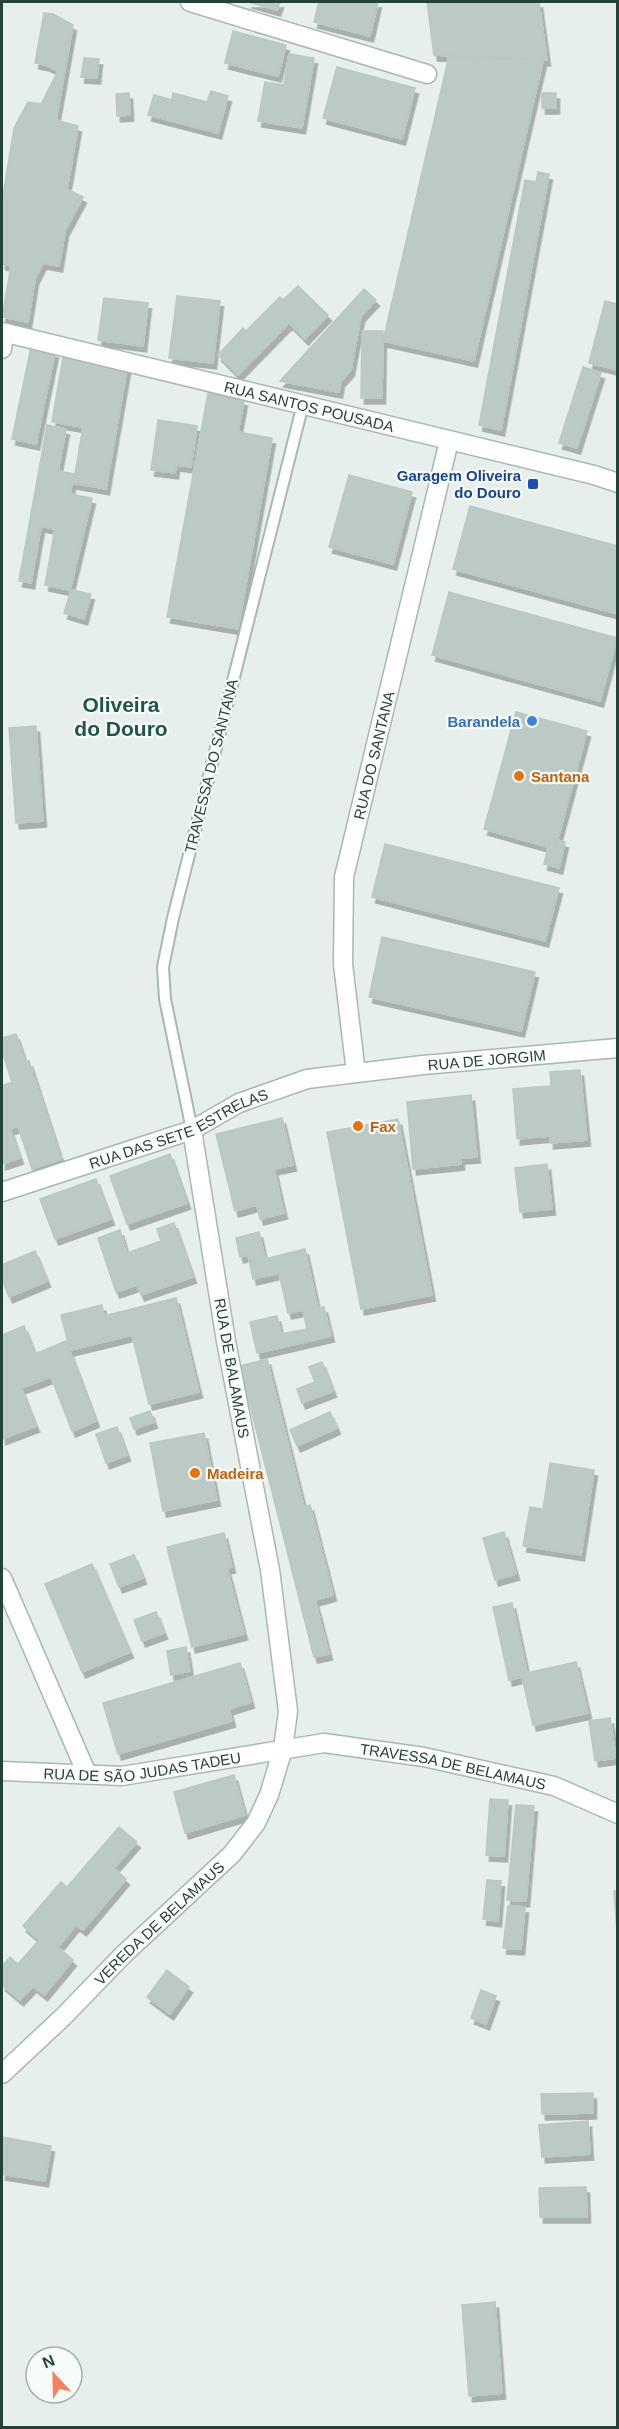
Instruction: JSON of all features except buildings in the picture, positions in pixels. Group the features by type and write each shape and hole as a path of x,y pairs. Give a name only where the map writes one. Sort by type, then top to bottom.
{"street":[{"path":"190,2 427,74"},
{"name":"RUA SANTOS POUSADA","path":"2,338 303,404 449,441 594,474 618,483"},
{"name":"RUA DO SANTANA","path":"356,1073 343,964 344,877 449,441"},
{"name":"RUA DE JORGIM","path":"356,1073 618,1048"},
{"name":"RUA DAS SETE ESTRELAS","path":"2,1192 192,1130 239,1103 307,1078 356,1073"},
{"name":"RUA DE BALAMAUS","path":"192,1130 226,1341 270,1570 288,1711 283,1749"},
{"path":"2,1578 87,1774"},
{"name":"TRAVESSA DE BELAMAUS","path":"283,1749 324,1743 423,1757 554,1786 618,1814"},
{"name":"RUA DE SÃO JUDAS TADEU","path":"2,1771 123,1776 283,1749"},
{"name":"VEREDA DE BELAMAUS","path":"2,2074 63,2017 124,1954 232,1854 256,1823 269,1795 283,1749"}],"lane":[{"name":"TRAVESSA DO SANTANA","path":"192,1130 165,999 163,967 172,918 303,404"},
{"path":"2,2061 21,2055"}],"place":[{"name":"Garagem Oliveira do Douro","path":"533,484"},
{"name":"Barandela","path":"532,721"},
{"name":"Santana","path":"519,776"},
{"name":"Fax","path":"358,1126"},
{"name":"Madeira","path":"195,1473"}],"district":[{"name":"Oliveira do Douro","path":"121,716"}]}
